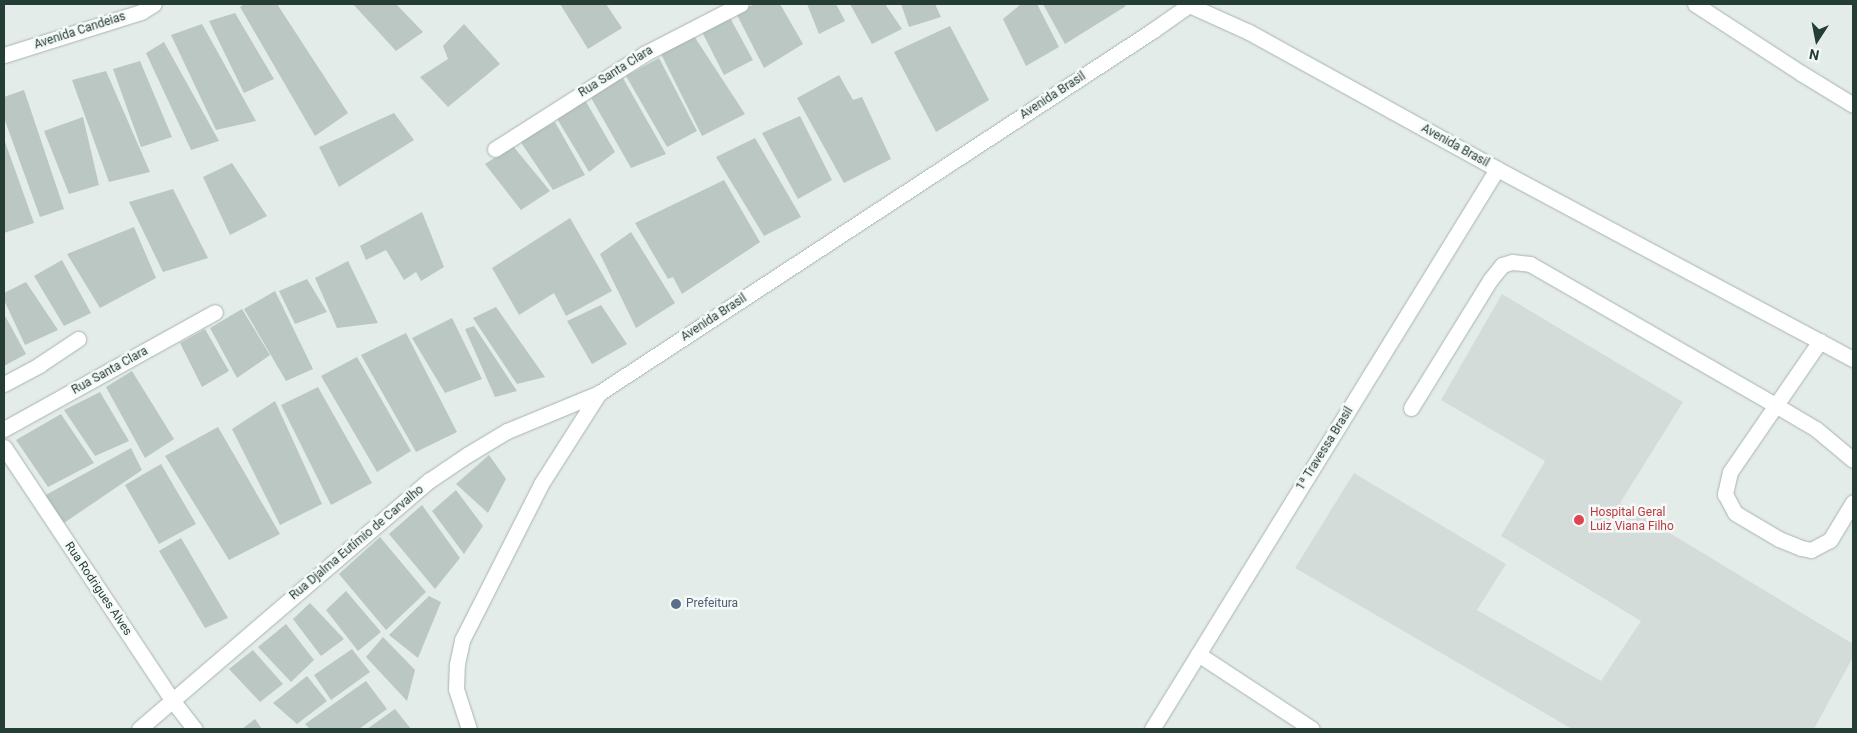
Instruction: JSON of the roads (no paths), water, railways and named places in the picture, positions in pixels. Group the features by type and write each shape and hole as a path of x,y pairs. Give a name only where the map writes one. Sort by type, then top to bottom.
{"street":[{"name":"Avenida Candeias","path":"4,55 132,14 154,4"},
{"name":"Rua Santa Clara","path":"495,149 644,54 742,4"},
{"name":"Avenida Brasil","path":"469,729 463,716 456,689 457,664 462,640 541,484 599,393 1152,31 1189,4 1249,32 1497,169 1853,359"},
{"path":"1695,4 1801,73 1853,104"},
{"name":"1ª Travessa Brasil","path":"1152,729 1497,169"},
{"path":"1411,408 1490,280 1502,265 1512,262 1530,264 1816,429 1853,460"},
{"name":"Rua Santa Clara","path":"4,429 215,312"},
{"path":"4,384 39,366 78,339"},
{"path":"1820,342 1730,472 1725,494 1735,513 1779,539 1811,550 1830,540 1853,502"},
{"name":"Rua Djalma Eutímio de Carvalho","path":"139,729 430,480 466,455 507,431 599,393"},
{"name":"Rua Rodrigues Alves","path":"4,447 172,700 195,729"},
{"path":"1198,654 1312,729"}],"place":[{"name":"Hospital Geral Luiz Viana Filho","path":"1579,520"},
{"name":"Prefeitura","path":"676,604"}]}
